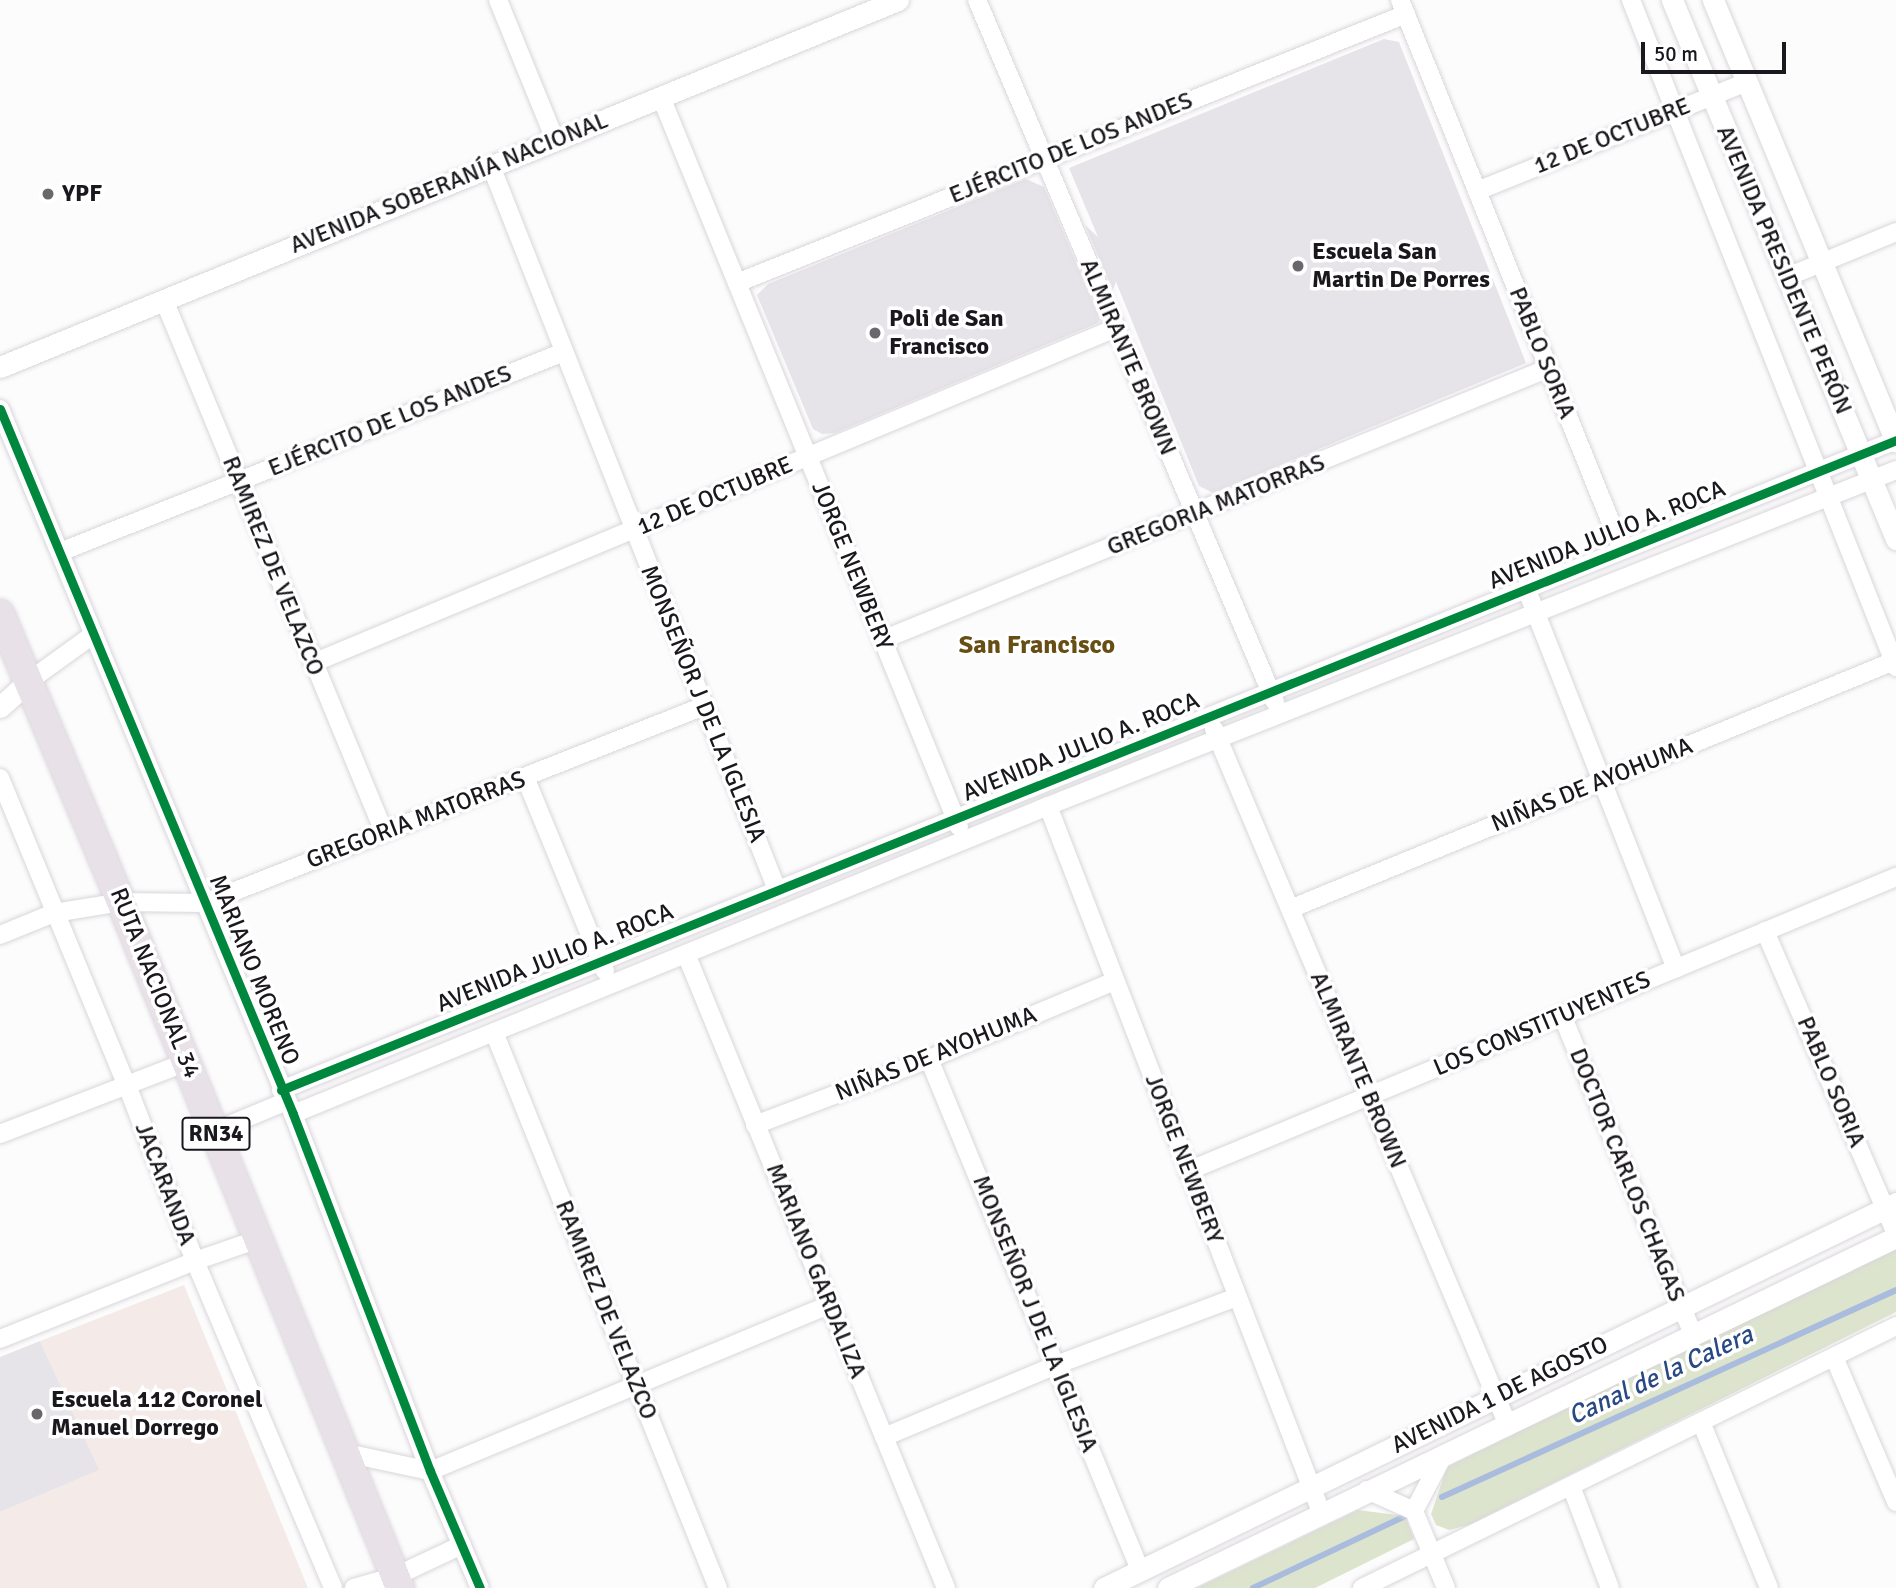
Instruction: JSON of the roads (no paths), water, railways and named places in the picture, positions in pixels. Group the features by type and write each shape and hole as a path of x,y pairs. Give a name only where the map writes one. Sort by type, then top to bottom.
{"highway":[{"name":"RUTA NACIONAL 34","path":"0,614 187,1062 398,1582"}],"street":[{"path":"498,0 555,140"},
{"name":"AVENIDA SOBERANÍA NACIONAL","path":"0,367 898,0"},
{"name":"ALMIRANTE BROWN","path":"976,0 1280,714"},
{"path":"1631,0 1895,664"},
{"name":"AVENIDA PRESIDENTE PERÓN","path":"1672,0 1896,539"},
{"name":"AVENIDA PRESIDENTE PERÓN","path":"1713,0 1896,441"},
{"name":"EJÉRCITO DE LOS ANDES","path":"737,283 1044,159 1403,7"},
{"name":"PABLO SORIA","path":"1403,7 1622,550"},
{"name":"12 DE OCTUBRE","path":"1477,191 1747,82"},
{"name":"JORGE NEWBERY","path":"661,97 965,840"},
{"name":"MONSEÑOR J DE LA IGLESIA","path":"491,166 777,890"},
{"path":"1787,277 1896,232"},
{"name":"RAMIREZ DE VELAZCO","path":"164,300 384,832"},
{"name":"12 DE OCTUBRE","path":"313,663 1116,328"},
{"name":"EJÉRCITO DE LOS ANDES","path":"60,552 564,352"},
{"name":"GREGORIA MATORRAS","path":"882,640 1549,369"},
{"name":"MARIANO MORENO","path":"0,409 287,1102 430,1471 480,1588"},
{"name":"AVENIDA JULIO A. ROCA","path":"287,1102 601,961 1896,441"},
{"name":"AVENIDA JULIO A. ROCA","path":"287,1102 494,1032 1048,806 1896,470"},
{"path":"1526,588 1676,968"},
{"path":"0,707 29,681 94,634"},
{"name":"NIÑAS DE AYOHUMA","path":"1290,909 1895,664"},
{"name":"GREGORIA MATORRAS","path":"0,935 54,913 121,902 205,903 704,706"},
{"name":"ALMIRANTE BROWN","path":"1209,716 1507,1423"},
{"path":"525,777 611,985"},
{"name":"JACARANDA","path":"0,778 126,1083 195,1261 333,1588"},
{"name":"JORGE NEWBERY","path":"1048,806 1321,1512"},
{"name":"LOS CONSTITUYENTES","path":"1188,1171 1896,877"},
{"name":"PABLO SORIA","path":"1765,931 1891,1205 1896,1235"},
{"name":"MARIANO GARDALIZA","path":"686,954 946,1588"},
{"name":"NIÑAS DE AYOHUMA","path":"755,1125 929,1059 1115,981"},
{"name":"DOCTOR CARLOS CHAGAS","path":"1562,1015 1693,1334"},
{"name":"RAMIREZ DE VELAZCO","path":"494,1032 719,1588"},
{"name":"MONSEÑOR J DE LA IGLESIA","path":"929,1059 1140,1570"},
{"path":"0,1134 126,1083 187,1062"},
{"path":"215,1131 287,1102"},
{"name":"AVENIDA 1 DE AGOSTO","path":"1104,1588 1891,1205"},
{"name":"AVENIDA 1 DE AGOSTO","path":"1168,1588 1896,1235"},
{"path":"0,1339 195,1261 259,1239"},
{"path":"884,1437 1056,1365 1237,1297"},
{"path":"346,1453 430,1471 830,1305"},
{"path":"1362,1588 1896,1326"},
{"path":"1834,1357 1896,1502"},
{"path":"1701,1422 1769,1588"},
{"path":"1414,1511 1444,1454"},
{"path":"1571,1486 1610,1588"},
{"path":"1367,1490 1414,1511 1446,1588"},
{"path":"354,1588 398,1582 462,1545"}],"waterway":[{"name":"Canal de la Calera","path":"1442,1497 1896,1290"},
{"name":"Canal de la Calera","path":"1253,1588 1405,1516"}],"place":[{"name":"YPF","path":"48,194"},
{"name":"Escuela San Martin De Porres","path":"1298,266"},
{"name":"Poli de San Francisco","path":"875,333"},
{"name":"Escuela 112 Coronel Manuel Dorrego","path":"37,1414"}],"district":[{"name":"San Francisco","path":"1037,646"}]}
